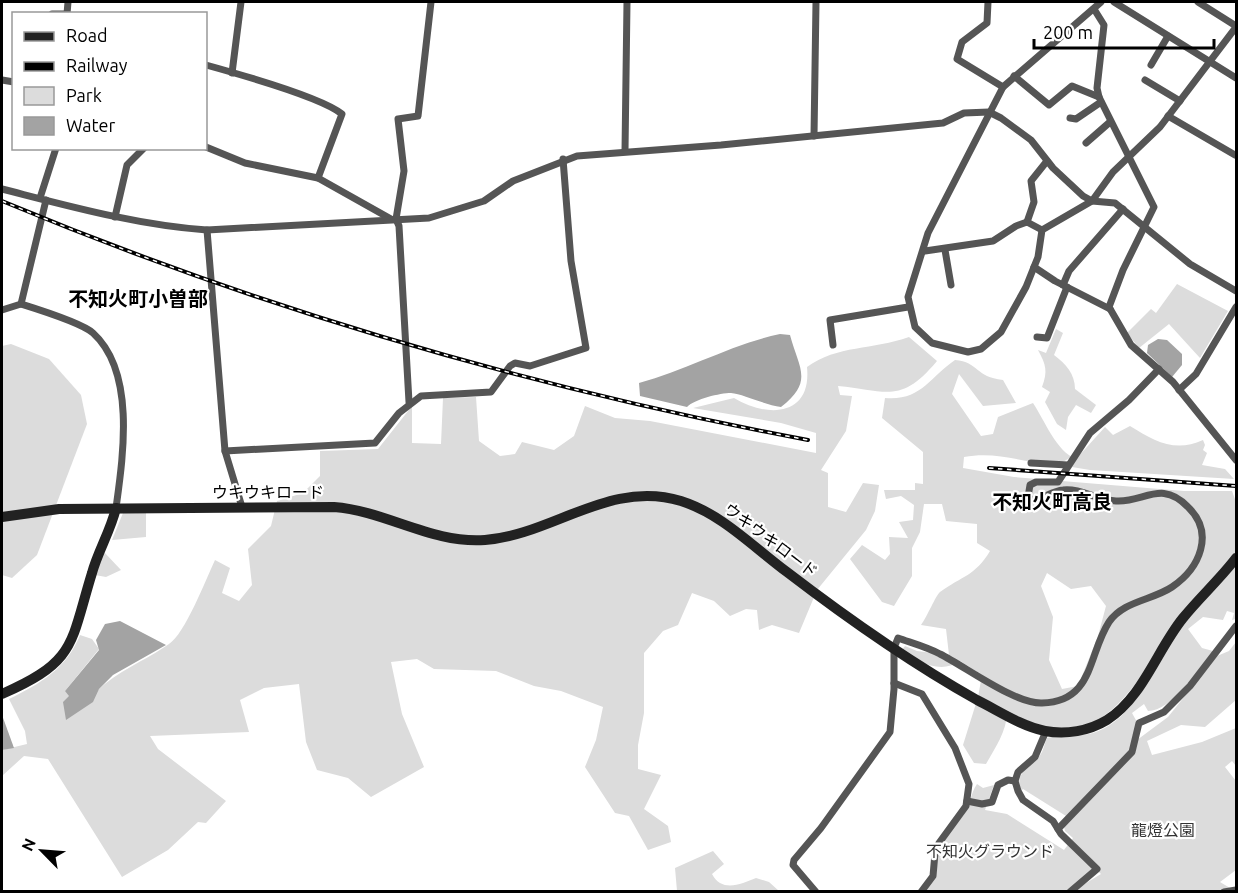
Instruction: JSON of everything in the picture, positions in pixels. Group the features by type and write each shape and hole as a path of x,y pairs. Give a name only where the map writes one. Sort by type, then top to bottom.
{"street":[{"path":"232,73 241,2"},
{"path":"393,219 404,171 398,119 418,116 431,2"},
{"path":"625,151 627,2"},
{"path":"814,136 816,2"},
{"path":"988,2 987,23 962,42 957,59 1003,87"},
{"path":"1101,2 1003,87 928,233 925,251 912,283 908,307 915,327 932,344 956,351 975,352 1001,332 1034,267 1042,230 1092,201 1113,171 1168,116 1236,27 1198,2"},
{"path":"1114,2 1236,78"},
{"path":"1094,9 1103,21 1105,30 1098,74 1100,99 1128,158 1154,203 1153,213 1114,290 1110,309"},
{"path":"1151,65 1168,36"},
{"path":"207,65 320,103 342,114 318,178"},
{"path":"1014,76 1049,105 1072,86 1100,99"},
{"path":"1145,80 1180,101"},
{"path":"1070,118 1076,119 1100,99"},
{"path":"2,189 173,228 207,230 429,218 484,201 513,181 563,159 625,151 943,123 964,113 989,112 1023,133 1072,186 1092,201 1110,201 1123,209 1190,264 1236,291"},
{"path":"1168,116 1235,155"},
{"path":"1086,143 1110,122"},
{"path":"207,147 244,163 318,178 393,219 399,226 409,402"},
{"path":"21,304 55,150"},
{"path":"115,216 127,165 142,150"},
{"path":"225,451 375,443 409,402 421,396 491,392 510,366 515,363 531,366 586,348 571,261 563,159"},
{"path":"1027,222 1034,202 1031,181 1047,161"},
{"path":"1037,337 1044,339 1050,334 1068,271 1123,209"},
{"path":"925,251 945,250 993,241 1016,225 1027,222 1042,230"},
{"path":"207,230 225,451 242,507"},
{"path":"945,250 951,285"},
{"path":"1034,267 1110,309 1131,345 1179,390 1236,460"},
{"path":"2,310 21,304 91,331 104,344 122,396 124,439 116,508 96,559 78,628 70,643 48,670 2,694"},
{"path":"833,345 830,320 908,307"},
{"path":"1179,390 1196,374 1236,307"},
{"path":"816,891 793,865 794,860 821,828 886,740 892,726 894,648 898,638 938,653 996,686 1041,703 1063,699 1080,688 1110,621 1128,606 1171,588 1186,575 1194,564 1203,539 1203,529 1196,515 1181,500 1167,494 1155,493 1118,502 1062,490 1041,499 1033,500 1028,497 1030,485 1036,482 1058,482 1090,433 1129,400 1159,369"},
{"path":"1031,463 1068,465"},
{"name":"ウキウキロード","path":"2,518 59,509 347,508 443,536 471,540 506,537 623,497 673,499 720,519 789,573 894,648 1007,716 1046,731 1077,732 1100,724 1123,707 1184,617 1236,558"},
{"path":"1058,829 1132,752 1139,723 1164,712 1190,686 1236,626"},
{"path":"894,683 922,694 955,748 969,784 967,801 960,817 936,848 933,876 921,891"},
{"path":"1046,731 1041,748 1018,772 1015,781 1023,800 1053,821 1097,869 1070,891"},
{"path":"967,801 982,804 992,802 998,785 1008,780 1015,781"},
{"path":"1224,891 1236,890"}],"green space":[{"path":"1177,284 1228,311 1200,358 1169,324 1139,348 1127,333 1151,309 1156,313"},
{"path":"1056,329 1063,333 1054,355 1069,370 1075,389 1096,405 1091,413 1076,405 1068,417 1066,430 1057,424 1045,402 1050,392 1042,387 1045,368 1038,350 1046,353"},
{"path":"909,337 937,361 913,384 893,392 838,386 840,395 852,396 846,431 821,470 828,473 828,507 846,512 863,483 879,485 875,511 866,530 817,590 799,633 772,625 759,630 757,610 746,609 730,616 714,601 692,593 678,625 663,631 644,653 644,713 638,745 638,769 661,775 644,809 668,826 671,842 648,850 629,816 615,813 585,767 596,740 603,707 561,691 534,686 496,671 434,669 417,659 391,662 402,714 424,767 371,797 348,778 317,770 306,742 299,684 264,688 240,700 249,732 150,736 158,749 226,801 206,823 198,822 168,850 122,877 48,759 24,756 2,776 2,750 27,744 25,731 9,699 42,681 60,666 68,657 80,635 92,639 99,649 65,691 96,692 113,678 169,644 182,629 215,560 230,568 222,593 239,601 252,585 248,549 271,526 277,501 303,493 320,476 320,451 378,449 412,406 412,443 441,444 443,398 476,397 479,441 500,456 515,454 522,442 554,450 574,436 585,406 615,418 650,421 816,453 816,433 781,423 693,408 734,398 760,409 785,409 795,404 802,396 807,384 807,367 819,360 843,351"},
{"path":"11,344 49,359 81,395 87,424 37,555 12,578 2,575 2,346"},
{"path":"955,360 963,361 987,376 1003,380 1016,403 983,406 959,374 952,394 981,436 993,434 998,417 1033,403 1057,443 1076,459 1071,457 1053,464 988,455 964,457 963,468 1014,477 1184,491 1232,491 1236,502 1236,552 1228,564 1236,562 1236,619 1232,620 1234,613 1227,611 1223,620 1203,617 1188,629 1202,648 1213,651 1184,688 1166,704 1148,711 1144,704 1132,713 1137,722 1132,738 1137,740 1168,717 1217,656 1229,651 1236,642 1236,700 1205,727 1181,725 1147,741 1152,755 1202,742 1236,728 1236,766 1232,761 1225,767 1236,781 1236,870 1220,882 1235,891 1073,891 1101,874 1095,868 1067,891 923,891 933,875 941,843 966,810 977,784 983,788 994,785 985,810 1007,814 1064,850 1073,838 1065,831 1063,822 1066,816 1023,789 1021,791 1019,784 1022,773 1042,752 1047,738 1093,733 1109,725 1123,714 1145,686 1176,620 1142,675 1113,709 1096,721 1077,728 1055,729 1007,712 1003,733 986,764 974,763 963,745 978,697 982,675 960,661 945,667 937,667 901,651 905,646 917,651 949,655 946,629 921,625 940,592 973,571 990,551 977,543 977,524 946,521 942,504 924,504 920,532 912,548 912,576 894,606 882,602 850,559 862,545 885,560 890,554 889,537 908,538 899,522 913,520 914,505 901,496 886,499 884,490 915,490 915,483 923,484 923,452 882,418 885,398 897,398 916,392","holes":["1047,573 1071,589 1091,586 1106,606 1098,636 1078,686 1062,689 1049,660 1053,617 1041,586"]},
{"path":"1130,426 1165,444 1193,444 1203,440 1205,445 1203,450 1207,453 1202,465 1225,469 1234,479 1090,470 1072,467 1076,459 1105,427 1113,435"},
{"path":"146,512 146,537 112,540 123,513"},
{"path":"104,552 121,570 106,577 95,575"},
{"path":"713,851 724,864 712,874 716,880 732,885 756,878 769,882 779,891 677,891 675,868"}],"water":[{"path":"780,334 790,335 801,374 798,390 781,407 731,393 708,397 687,407 640,396 639,383 744,344"},
{"path":"1158,339 1167,340 1182,354 1182,365 1172,377 1147,353 1148,345"},
{"path":"120,621 166,645 113,675 99,689 93,702 66,720 63,702 69,696 65,691 99,650 96,640 105,624"},
{"path":"2,715 14,748 2,750"}],"railway":[{"path":"2,201 198,277 399,342 602,396 808,440"},
{"path":"989,468 1236,486"}],"district":[{"name":"不知火町小曽部","path":"138,298"},
{"name":"不知火町高良","path":"1052,501"}],"park label":[{"name":"龍燈公園","path":"1163,830"},
{"name":"不知火グラウンド","path":"990,851"}]}
